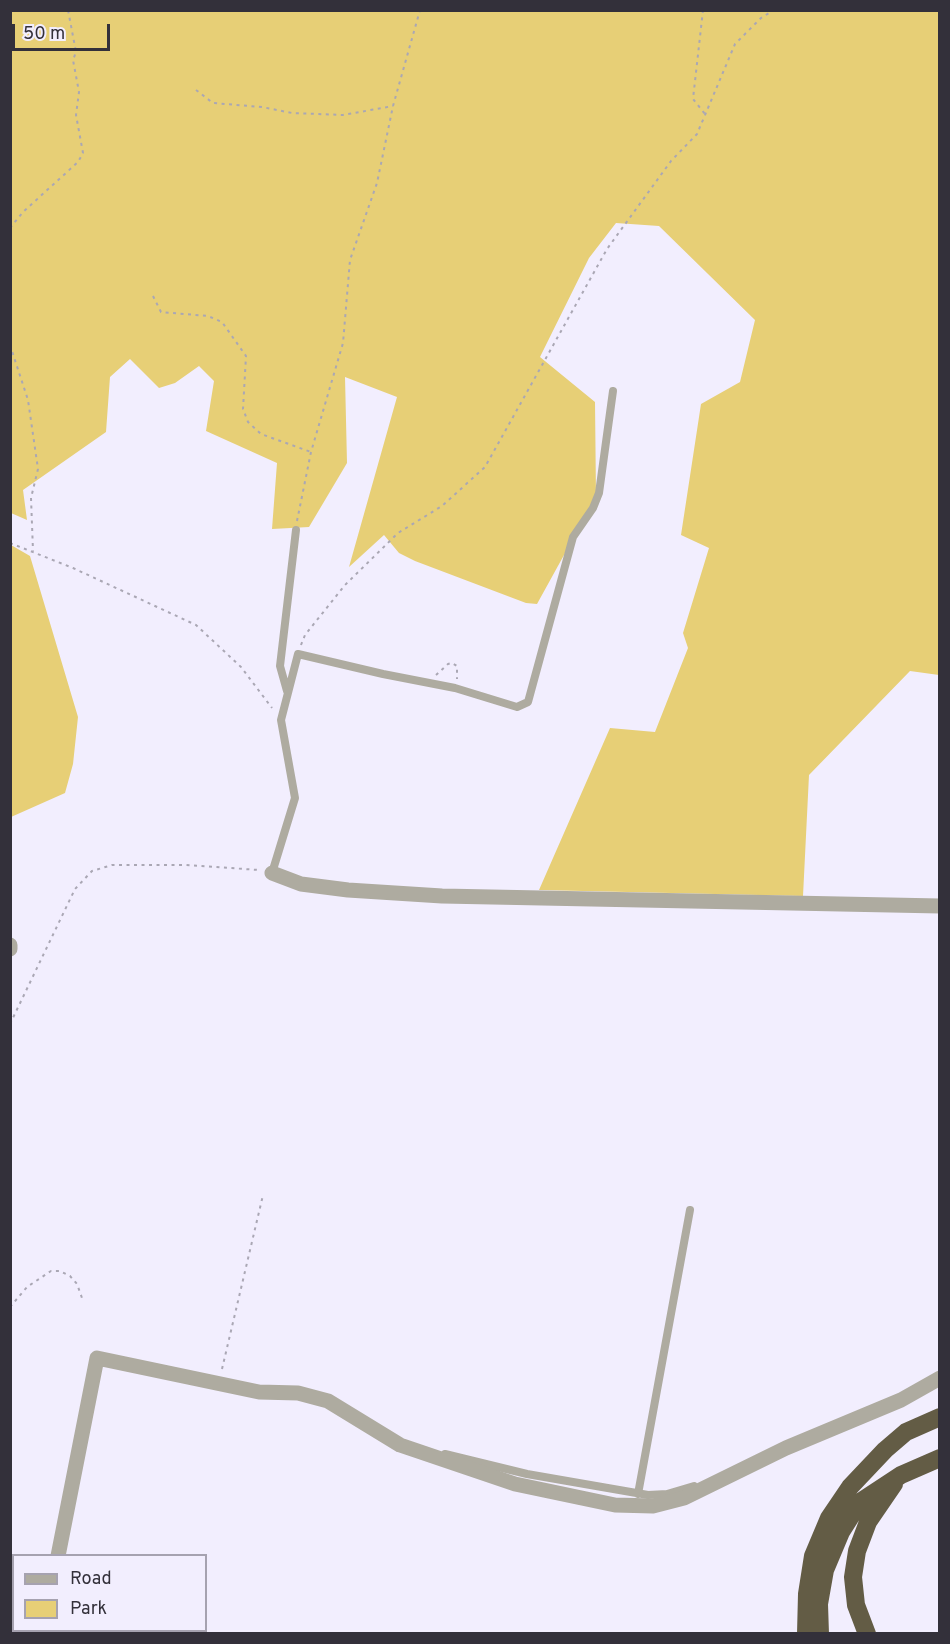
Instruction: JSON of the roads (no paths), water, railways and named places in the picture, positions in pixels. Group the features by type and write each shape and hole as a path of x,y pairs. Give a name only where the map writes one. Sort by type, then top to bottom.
{"highway":[{"path":"792,1634 813,1556 829,1518 850,1487 885,1450 906,1432 939,1417"},
{"path":"820,1634 819,1604 825,1570 841,1532 860,1502 901,1475 939,1458"},
{"path":"867,1634 855,1605 852,1577 857,1551 868,1522 901,1475"},
{"path":"806,1634 807,1594 813,1556"}],"street":[{"path":"272,873 301,884 348,890 442,896 939,906"},
{"path":"58,1554 97,1358 259,1392 298,1393 328,1401 400,1445 515,1484 615,1504 653,1506 684,1498 786,1448 901,1400 939,1378"}],"lane":[{"path":"272,873 295,798 281,720 298,654 455,688 516,707 528,702 573,537 593,508 599,493 613,392"},
{"path":"287,692 280,666 296,530"},
{"path":"638,1494 690,1210"},
{"path":"418,1451 468,1458 526,1474 638,1494 667,1494 728,1477"}]}
